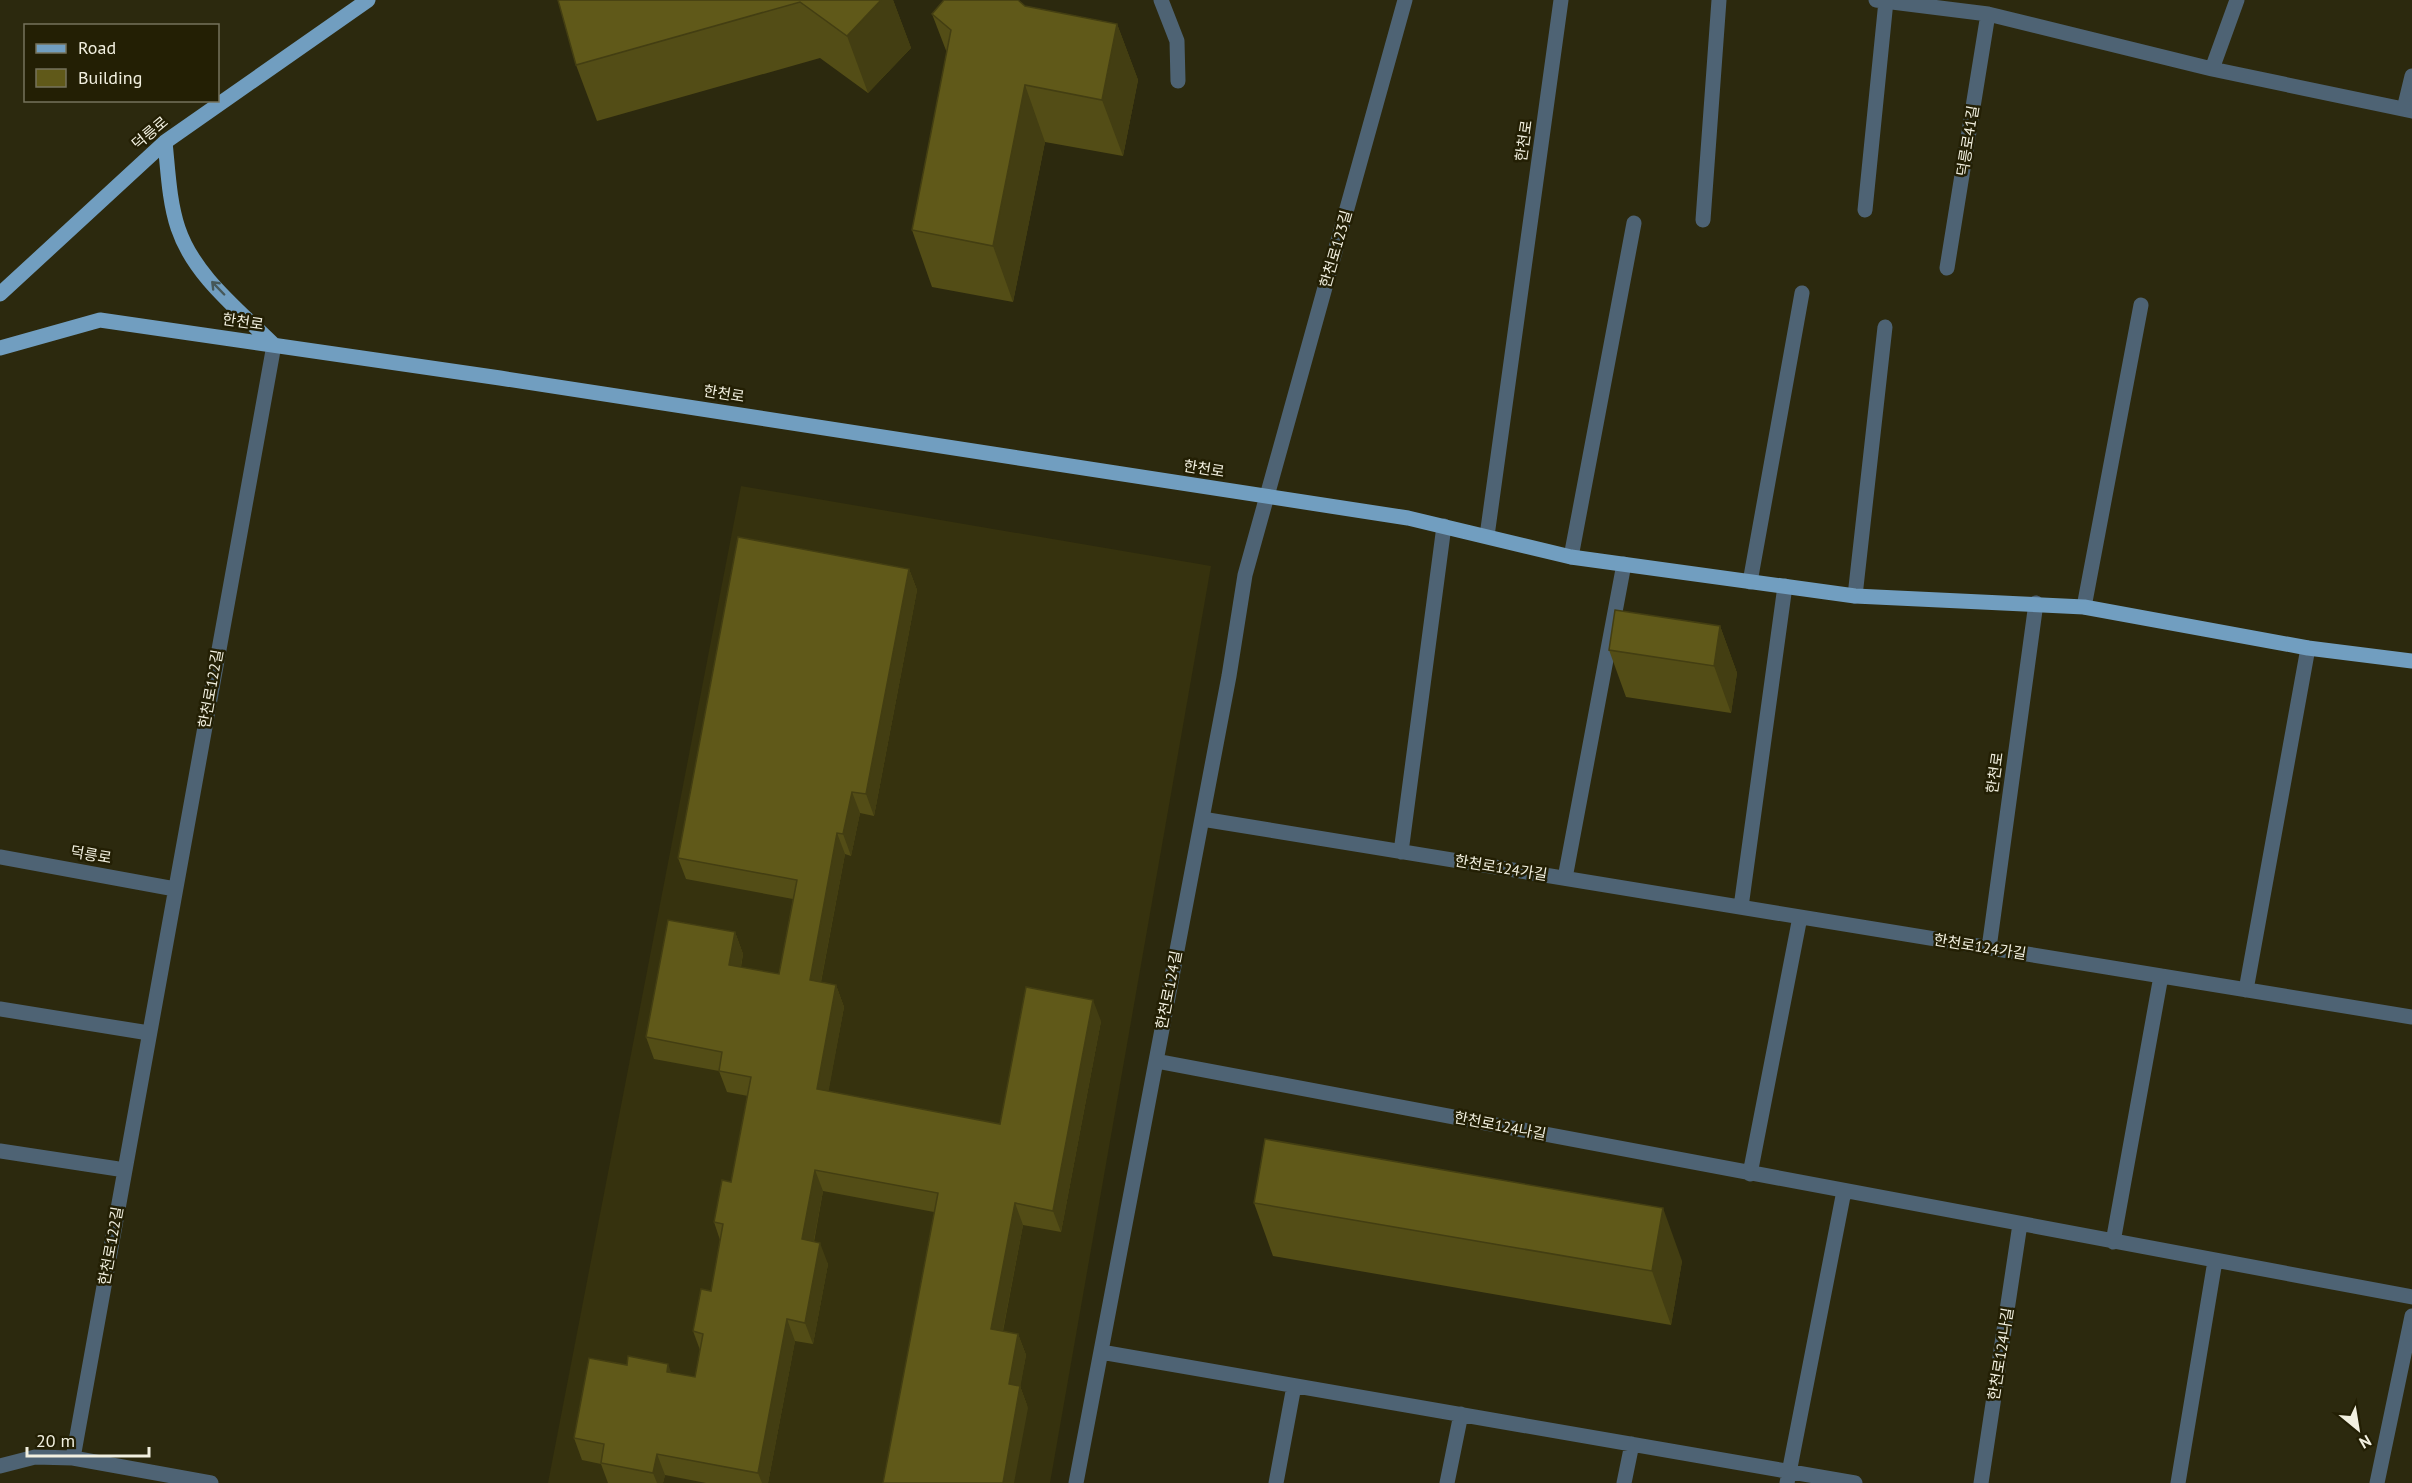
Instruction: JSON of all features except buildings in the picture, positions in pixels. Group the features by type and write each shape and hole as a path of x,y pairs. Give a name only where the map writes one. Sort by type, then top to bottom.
{"main road":[{"name":"덕릉로","path":"0,294 165,142 368,0"},
{"path":"165,142 171,198 178,229 191,255 201,271 274,345"},
{"name":"한천로","path":"0,348 100,320 1266,497 1444,526 1571,557 1855,596 2084,607 2308,648 2412,661"}],"street":[{"path":"1161,0 1177,41 1178,81"},
{"name":"한천로123길","path":"1266,497 1405,0"},
{"name":"한천로","path":"1487,536 1562,0"},
{"path":"1703,220 1719,0"},
{"path":"2212,69 2237,0"},
{"path":"1865,210 1881,1 1988,14 2212,69 2408,110 2412,76"},
{"name":"덕릉로41길","path":"1947,267 1988,14"},
{"path":"1571,557 1634,223"},
{"path":"1750,582 1802,293"},
{"path":"2084,607 2141,305"},
{"path":"1855,596 1885,327"},
{"name":"한천로122길","path":"73,1458 274,345"},
{"name":"한천로124길","path":"1076,1483 1229,676 1245,575 1266,497"},
{"path":"1401,852 1444,526"},
{"path":"1565,878 1624,564"},
{"path":"1741,907 1785,586"},
{"name":"한천로","path":"1989,948 2036,603"},
{"path":"2246,990 2308,648"},
{"name":"한천로124가길","path":"1202,819 2412,1017"},
{"name":"덕릉로","path":"0,857 175,889"},
{"path":"1750,1174 1800,917"},
{"path":"2113,1242 2161,976"},
{"path":"0,1009 149,1033"},
{"name":"한천로124나길","path":"1156,1061 2412,1298"},
{"path":"0,1151 125,1170"},
{"path":"1788,1477 1844,1191"},
{"name":"한천로124나길","path":"1981,1483 2020,1224"},
{"path":"2178,1483 2215,1261"},
{"path":"2377,1483 2412,1316"},
{"path":"1101,1352 1632,1444 1788,1477 1855,1483"},
{"path":"1276,1483 1294,1386"},
{"path":"1447,1483 1461,1414"},
{"path":"1624,1483 1632,1444"},
{"path":"0,1466 35,1457 73,1458 211,1483"}],"shaded area":[{"path":"741,486 1211,566 1050,1483 548,1483"}]}
